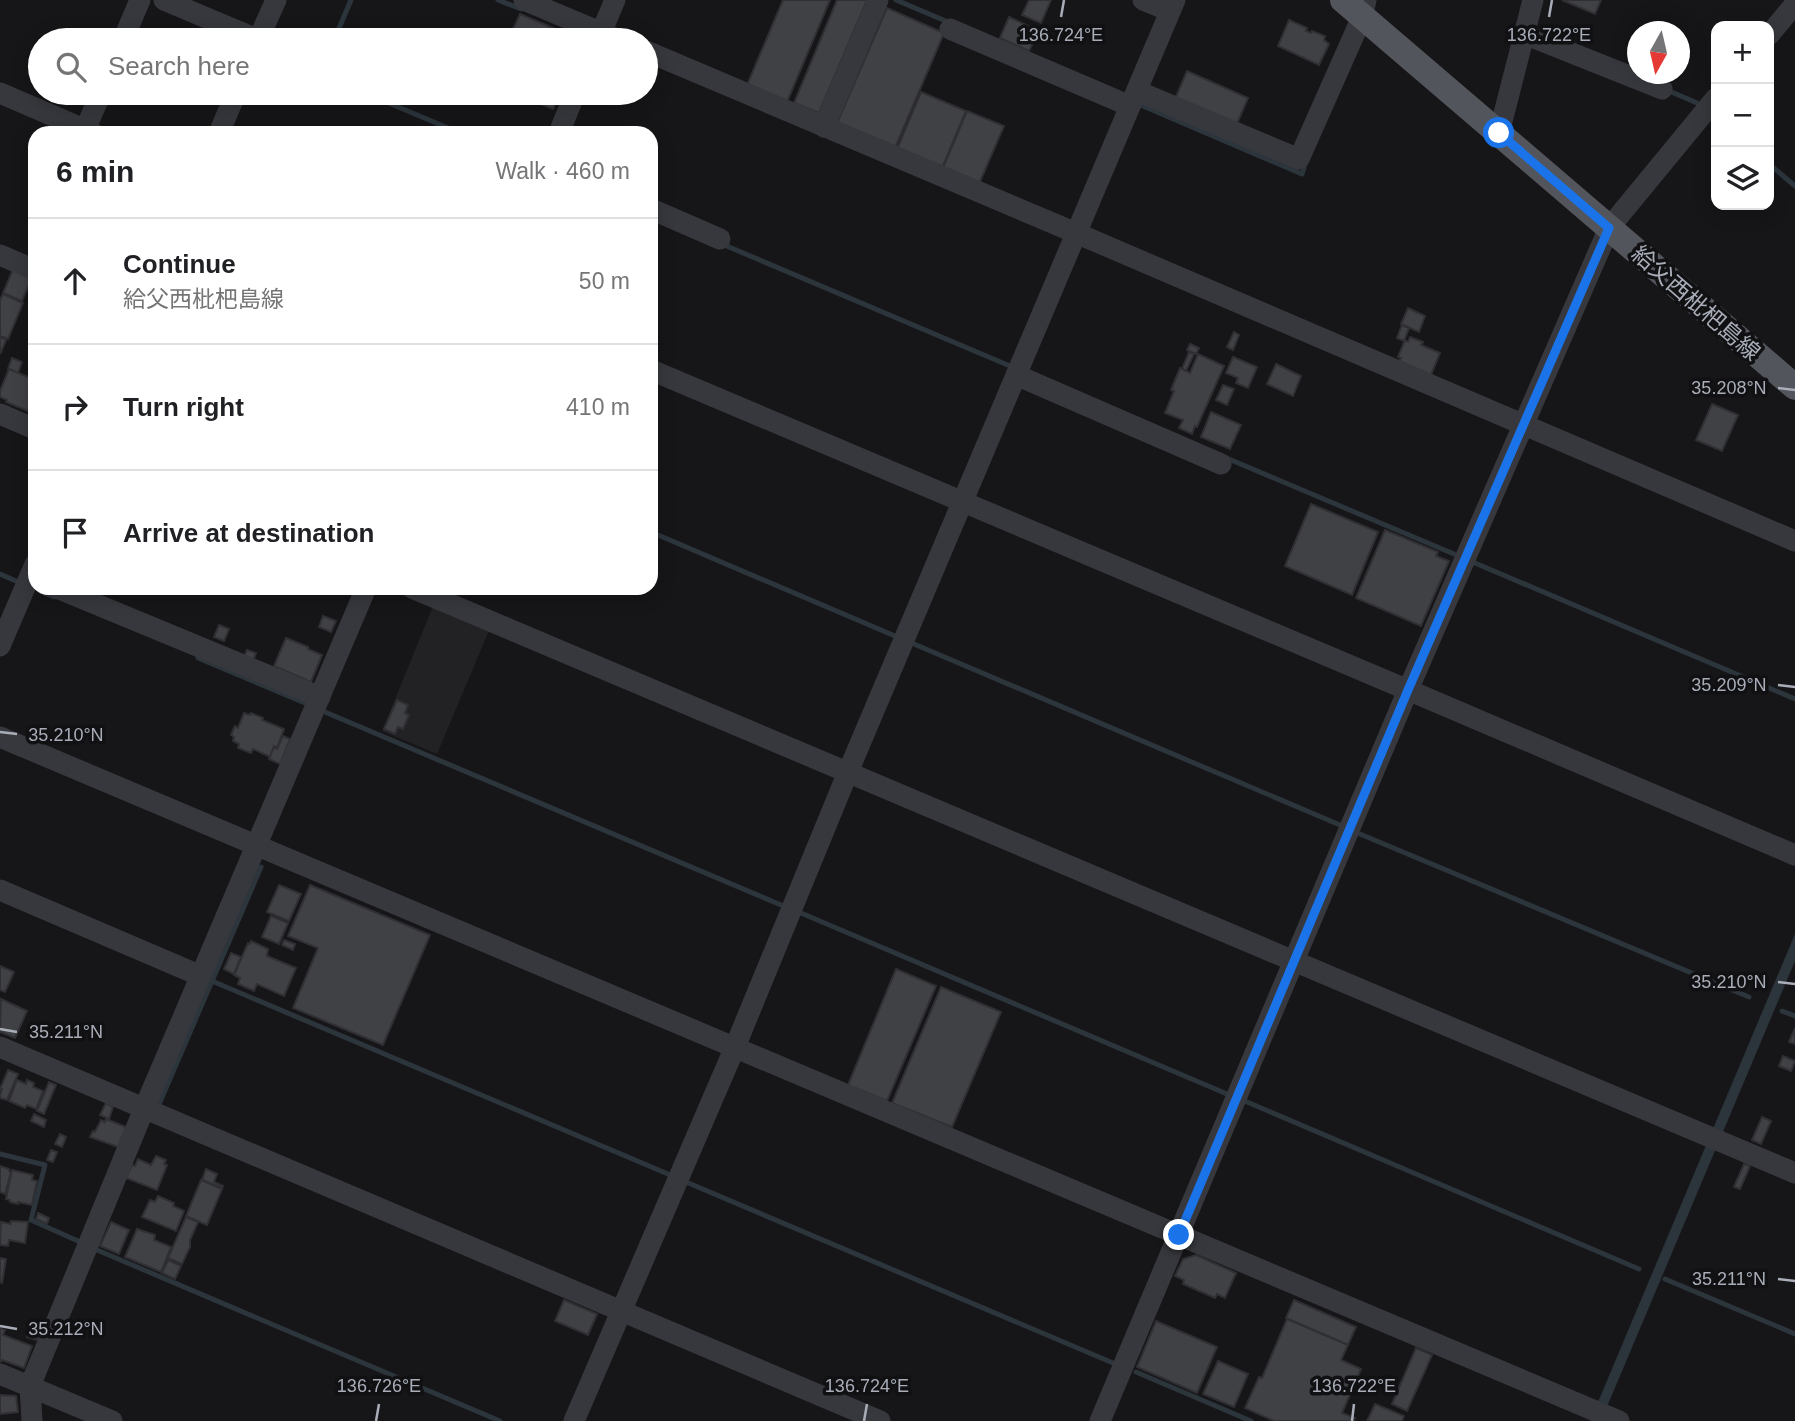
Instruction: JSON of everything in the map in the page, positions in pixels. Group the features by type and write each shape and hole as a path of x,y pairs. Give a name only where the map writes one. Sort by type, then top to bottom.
{"main road":[{"name":"給父西枇杷島線","path":"1357,6 1499,133 1795,387"}],"street":[{"path":"128,28 140,0"},
{"path":"164,0 230,28"},
{"path":"264,28 276,0"},
{"path":"524,0 584,28"},
{"path":"608,28 615,0"},
{"path":"824,127 878,0"},
{"path":"574,1421 735,1047 848,772 1173,6 1143,0"},
{"path":"1499,133 1533,0"},
{"path":"1774,29 1795,4"},
{"path":"950,29 1298,159 1357,6"},
{"path":"1524,34 1662,89"},
{"path":"658,56 1795,541"},
{"path":"0,93 28,105"},
{"path":"1100,1421 1408,690 1609,228 1711,104"},
{"path":"28,105 77,126"},
{"path":"91,126 97,105"},
{"path":"222,126 231,105"},
{"path":"562,126 571,105"},
{"path":"658,212 720,239"},
{"path":"0,255 28,267"},
{"path":"658,373 1795,855"},
{"path":"1016,375 1221,464"},
{"path":"0,414 28,426"},
{"path":"0,646 28,584"},
{"path":"74,595 320,697"},
{"path":"32,1421 30,1386 144,1109 363,595"},
{"path":"429,595 1795,1173"},
{"path":"0,737 1606,1416"},
{"path":"0,891 201,976"},
{"path":"0,1047 880,1421"},
{"path":"0,1374 112,1421"}],"shaded area":[{"path":"434,604 490,628 437,754 382,731"},
{"path":"1795,934 1795,961 1601,1421 1590,1421"}],"building":[{"path":"783,0 830,0 787,102 747,85"},
{"path":"837,0 867,0 819,113 794,103"},
{"path":"1029,0 1051,0 1041,23 1022,15"},
{"path":"1562,0 1601,0 1595,14"},
{"path":"887,8 944,33 895,148 837,123"},
{"path":"520,14 553,28 514,28"},
{"path":"1009,17 1039,31 1029,51 1000,38"},
{"path":"1289,20 1307,28 1306,31 1325,36 1324,40 1329,44 1319,65 1278,46"},
{"path":"1187,71 1248,98 1236,126 1175,99"},
{"path":"921,92 966,111 942,168 897,149"},
{"path":"967,111 1004,126 979,184 943,168"},
{"path":"14,267 28,273 28,287 22,301 3,293"},
{"path":"3,294 23,303 8,339 0,336 0,300"},
{"path":"1408,308 1425,316 1419,332 1401,324"},
{"path":"1402,325 1409,328 1404,341 1397,338"},
{"path":"1234,332 1239,335 1233,350 1227,347"},
{"path":"0,337 6,340 0,354"},
{"path":"1410,337 1440,353 1431,375 1399,361 1405,340 1408,342"},
{"path":"1190,344 1199,348 1196,354 1187,350"},
{"path":"1189,352 1194,354 1186,371 1182,369"},
{"path":"1198,354 1224,366 1192,434 1179,428 1183,420 1165,413 1180,368 1190,373"},
{"path":"1233,357 1257,367 1248,388 1236,383 1238,378 1226,373"},
{"path":"12,358 22,362 18,373 8,369"},
{"path":"1276,364 1301,376 1293,396 1267,384"},
{"path":"9,369 28,377 28,411 6,402 7,400 0,397"},
{"path":"1223,385 1234,389 1227,405 1216,400"},
{"path":"1712,404 1738,415 1722,451 1696,440"},
{"path":"1211,412 1241,425 1230,449 1201,437"},
{"path":"1311,504 1378,532 1352,595 1285,566"},
{"path":"1385,530 1438,552 1436,556 1449,561 1421,626 1356,598"},
{"path":"323,616 336,621 331,632 319,627"},
{"path":"219,625 229,629 224,641 214,637"},
{"path":"286,638 322,655 311,682 274,666"},
{"path":"247,650 256,653 252,663 243,659"},
{"path":"397,700 408,705 405,713 409,715 403,729 398,727 395,734 384,729"},
{"path":"244,713 251,713 284,729 277,748 274,746 270,757 253,749 251,753 238,748 239,744 233,741 234,737 231,735 235,726 238,728"},
{"path":"283,736 290,739 280,764 269,759"},
{"path":"279,885 301,894 289,921 267,912"},
{"path":"310,885 430,935 383,1045 293,1008 318,948 288,936"},
{"path":"271,916 288,923 279,944 262,937"},
{"path":"284,940 295,944 293,950 282,945"},
{"path":"251,941 268,949 267,956 296,968 284,996 257,984 254,991 238,984 240,978 234,975"},
{"path":"231,953 241,957 234,974 224,969"},
{"path":"0,966 14,972 5,992 0,990"},
{"path":"896,969 936,986 887,1101 848,1085"},
{"path":"941,987 1001,1012 952,1127 892,1103"},
{"path":"1,999 27,1011 15,1038 0,1032"},
{"path":"1795,1028 1795,1044 1789,1042"},
{"path":"1783,1056 1795,1061 1791,1071 1779,1066"},
{"path":"8,1070 18,1074 7,1100 0,1098 0,1089"},
{"path":"17,1080 26,1084 27,1080 34,1083 33,1087 43,1091 36,1109 27,1105 25,1108 9,1101"},
{"path":"49,1082 56,1085 44,1114 37,1111"},
{"path":"106,1103 113,1107 109,1119 100,1115"},
{"path":"34,1114 46,1120 44,1127 31,1121"},
{"path":"1762,1117 1771,1121 1761,1144 1752,1140"},
{"path":"106,1119 126,1127 118,1147 90,1137 101,1120 105,1122"},
{"path":"60,1134 66,1137 62,1147 55,1144"},
{"path":"51,1150 57,1152 53,1162 47,1160"},
{"path":"156,1156 166,1160 164,1164 167,1165 157,1190 126,1178 138,1159 151,1165"},
{"path":"1744,1164 1750,1166 1740,1189 1734,1187"},
{"path":"0,1166 11,1172 5,1194 0,1192"},
{"path":"206,1169 217,1174 214,1182 223,1186 222,1188 202,1180"},
{"path":"12,1170 33,1175 32,1180 37,1181 32,1205 18,1204 6,1199"},
{"path":"201,1180 222,1189 207,1225 186,1216"},
{"path":"158,1196 184,1211 176,1231 142,1217 150,1200 155,1202"},
{"path":"38,1213 49,1218 47,1224 36,1219"},
{"path":"186,1217 198,1222 182,1264 168,1258"},
{"path":"11,1221 28,1222 25,1243 9,1240 8,1246 0,1245 1,1222 11,1224"},
{"path":"111,1222 129,1230 119,1254 100,1246"},
{"path":"137,1229 155,1235 154,1240 171,1247 161,1272 125,1257"},
{"path":"1196,1255 1236,1273 1225,1298 1217,1294 1215,1298 1183,1284 1184,1280 1175,1276 1183,1259"},
{"path":"0,1258 6,1259 2,1283 0,1282"},
{"path":"168,1260 181,1266 175,1279 162,1273"},
{"path":"564,1300 597,1314 588,1335 555,1321"},
{"path":"1294,1300 1356,1327 1348,1345 1286,1318"},
{"path":"1287,1319 1348,1345 1341,1360 1361,1369 1342,1413 1355,1418 1353,1421 1274,1421 1245,1408 1259,1377 1262,1378"},
{"path":"1156,1321 1217,1347 1197,1393 1137,1367"},
{"path":"0,1328 5,1330 3,1335 32,1346 24,1368 2,1360 0,1362"},
{"path":"29,1331 38,1335 37,1340 27,1337"},
{"path":"1416,1348 1432,1355 1407,1411 1392,1404"},
{"path":"1218,1361 1248,1374 1234,1407 1203,1394"},
{"path":"0,1395 16,1396 18,1412 0,1414"},
{"path":"1375,1404 1404,1416 1402,1421 1367,1421"}],"waterway":[{"path":"339,28 351,0"},
{"path":"498,0 521,9"},
{"path":"896,0 948,22"},
{"path":"1667,90 1697,103"},
{"path":"394,105 443,126"},
{"path":"1143,106 1302,174 1304,168"},
{"path":"1774,168 1795,186"},
{"path":"722,244 1010,366"},
{"path":"1224,457 1454,554"},
{"path":"658,535 895,636"},
{"path":"1475,563 1795,699"},
{"path":"0,574 16,581"},
{"path":"49,595 54,597"},
{"path":"914,644 1340,825"},
{"path":"198,658 305,703"},
{"path":"325,712 781,905"},
{"path":"1360,834 1749,997"},
{"path":"160,1102 261,867"},
{"path":"801,913 1227,1094"},
{"path":"212,981 668,1174"},
{"path":"1782,1011 1795,1016"},
{"path":"1247,1102 1639,1269"},
{"path":"0,1154 45,1165 31,1220 78,1241"},
{"path":"686,1182 1113,1363"},
{"path":"97,1250 500,1421"},
{"path":"1665,1279 1795,1334"},
{"path":"1136,1372 1251,1421"}],"route":[{"path":"1179,1235 1408,690 1609,228 1499,133"}]}
